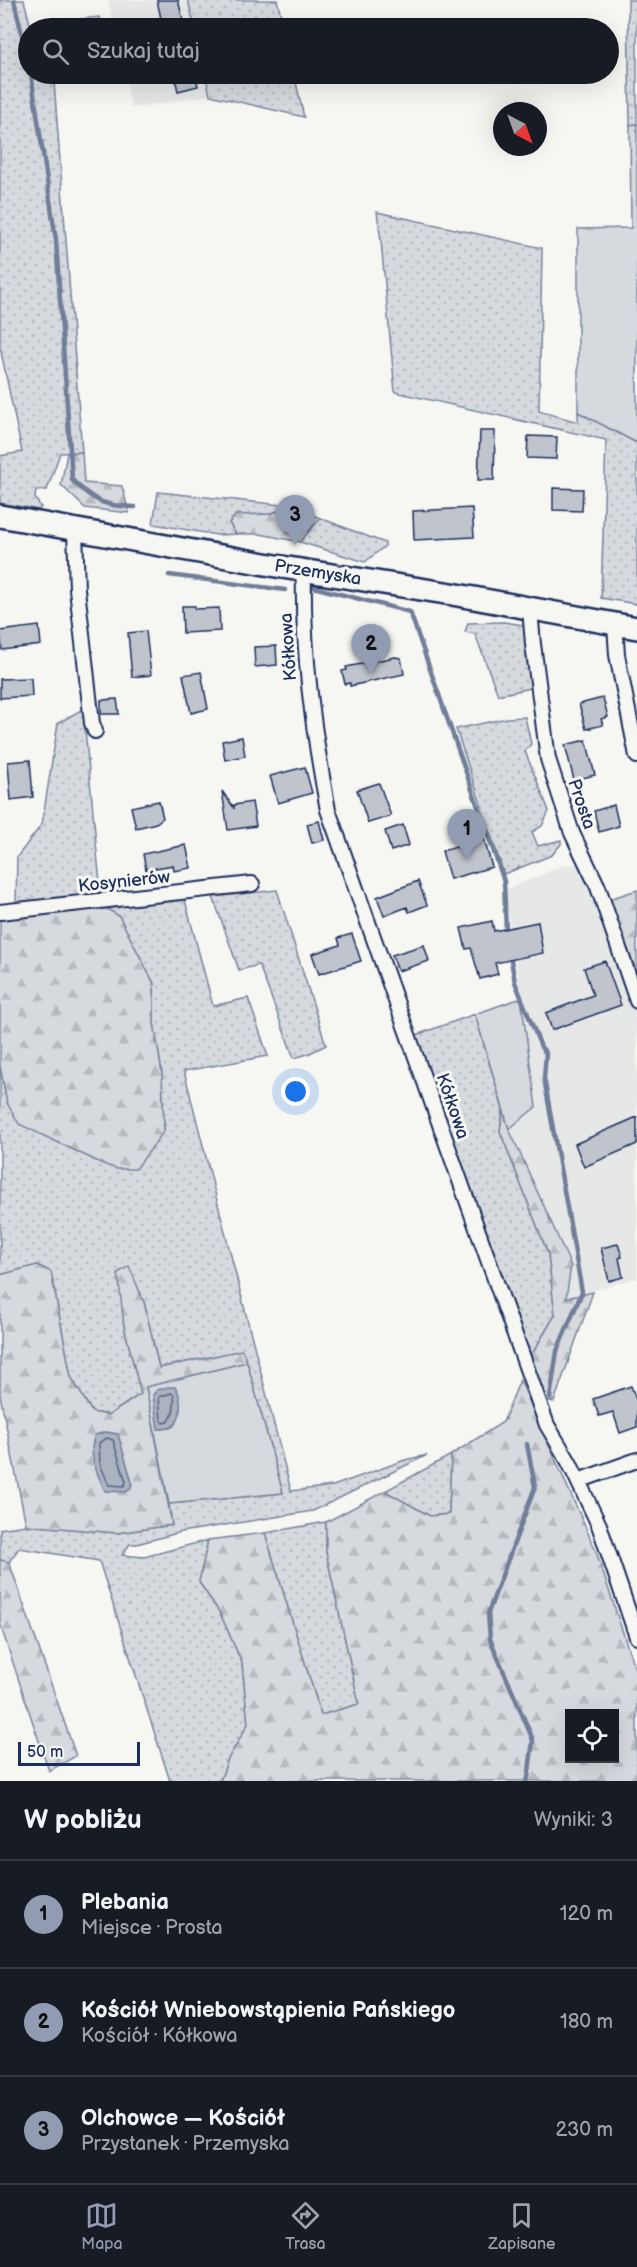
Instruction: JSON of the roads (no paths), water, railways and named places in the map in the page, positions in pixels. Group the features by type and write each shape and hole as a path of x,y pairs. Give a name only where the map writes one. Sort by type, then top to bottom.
{"main road":[{"name":"Przemyska","path":"0,516 637,628"}],"street":[{"path":"75,530 77,589 92,723 95,731"},
{"name":"Kółkowa","path":"304,569 306,661 314,732 328,810 547,1425 599,1525 637,1637"},
{"name":"Prosta","path":"530,609 548,759 572,833 598,887 637,1000"},
{"path":"615,624 617,655 637,756"},
{"name":"Kosynierów","path":"0,912 252,884"},
{"path":"578,1482 637,1460"}],"water":[{"path":"175,1387 177,1391 180,1413 176,1424 172,1427 158,1429 153,1395 157,1390"},
{"path":"106,1432 118,1434 132,1482 131,1489 126,1492 105,1491 96,1470 93,1442 95,1435"}],"waterway":[{"path":"14,0 18,18"},
{"path":"33,84 56,240 72,480 100,501 135,507"},
{"path":"169,575 285,590"},
{"path":"313,587 410,612 504,881 506,932"},
{"path":"510,955 515,982 541,1047 546,1053 544,1078 582,1292 557,1351 550,1398"},
{"path":"526,1781 533,1740 490,1639 488,1613 535,1487 527,1444"}],"place":[{"name":"Olchowce — Kościół","path":"295,545"},
{"name":"Kościół Wniebowstąpienia Pańskiego","path":"371,674"},
{"name":"Plebania","path":"467,859"}]}
